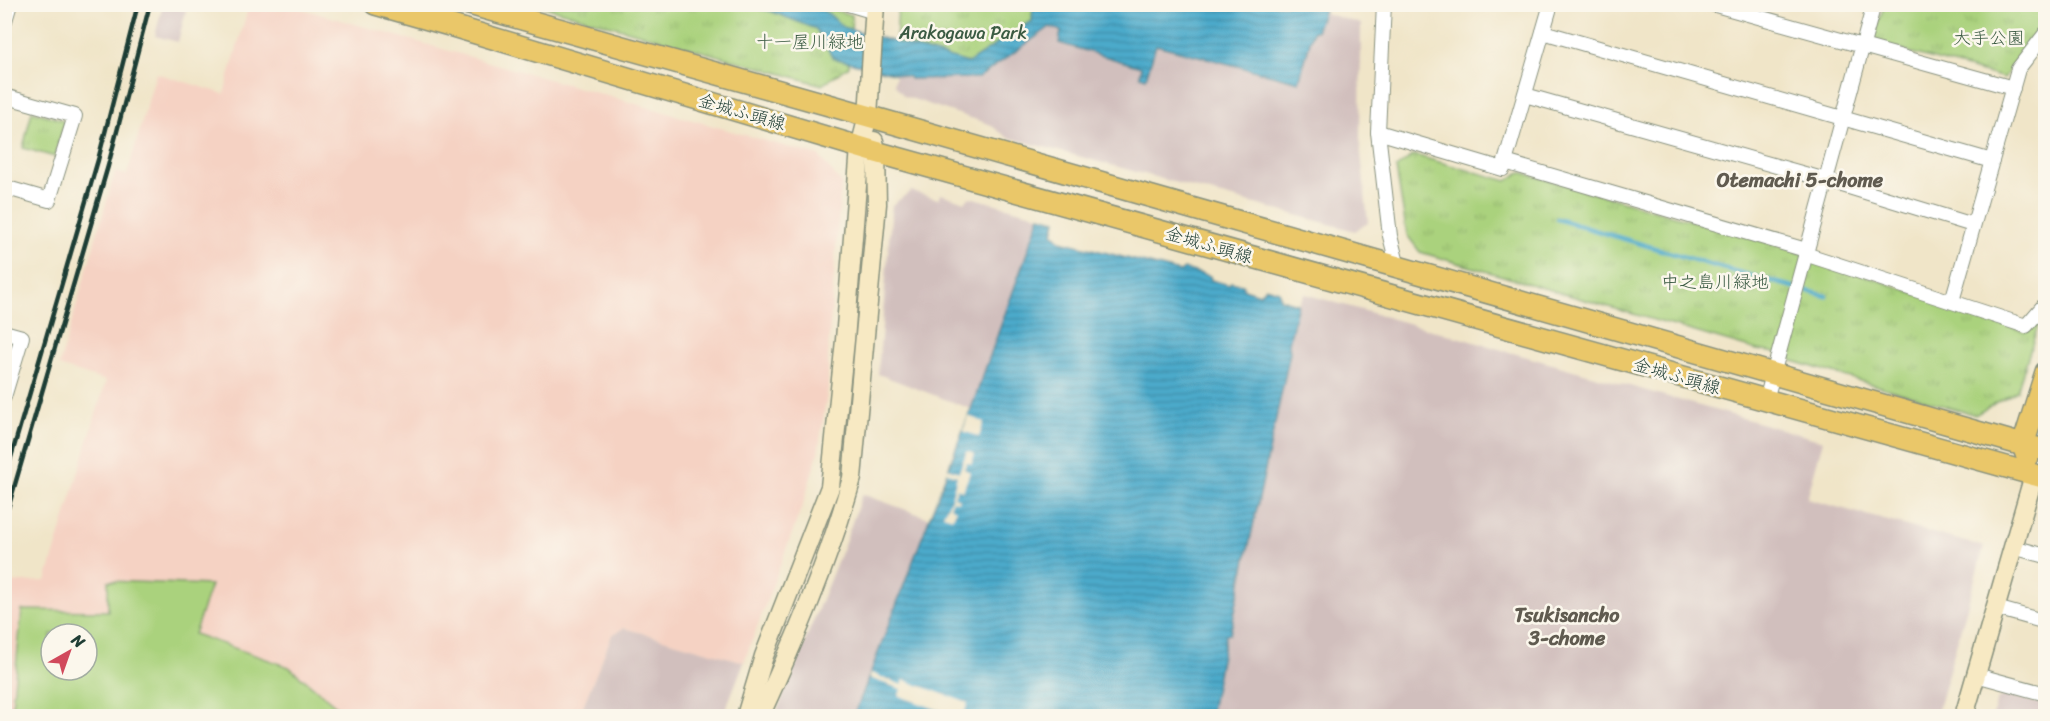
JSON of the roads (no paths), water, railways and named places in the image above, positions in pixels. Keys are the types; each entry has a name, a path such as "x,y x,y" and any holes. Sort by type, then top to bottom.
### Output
{"main road":[{"name":"金城ふ頭線","path":"375,4 868,149 1766,400 2042,471"},
{"name":"金城ふ頭線","path":"469,4 2023,446 2046,450"},
{"path":"2042,471 2023,446 2046,372"}],"street":[{"path":"4,24 10,4"},
{"path":"746,717 764,656 830,487 868,149 875,8 848,4"},
{"path":"1384,4 1378,132 1390,236 1398,267"},
{"path":"1378,132 1503,169 1551,4"},
{"path":"1712,4 2013,88"},
{"path":"1766,400 1874,4"},
{"path":"1543,32 1992,160"},
{"path":"1952,301 2018,69 2046,33"},
{"path":"1524,95 1826,180 1973,225"},
{"path":"4,96 75,117 49,200 4,187"},
{"path":"760,717 841,516 852,478 877,204 868,149"},
{"path":"1504,162 1806,252 2026,326 2046,303"},
{"path":"4,332 22,337 4,397"},
{"path":"1964,717 2013,547 2042,471"},
{"path":"2013,547 2046,556"},
{"path":"1996,608 2046,622"},
{"path":"1976,675 2046,694"}],"water":[{"path":"786,4 810,7 829,14 843,27 968,63 1032,22 1033,5 1326,5 1316,31 1313,31 1299,82 1156,45 1146,78 1140,76 1141,67 1059,43 1061,31 1050,27 978,78 910,79 833,58 816,29 770,11 741,5"},
{"path":"1040,216 1056,220 1053,233 1061,241 1180,272 1184,269 1210,276 1211,280 1229,285 1231,282 1243,285 1244,289 1260,294 1265,287 1279,291 1280,299 1298,304 1289,343 1290,353 1230,634 1226,634 1210,716 854,716 971,409"}],"waterway":[{"path":"1557,219 1826,296"}],"railway":[{"path":"4,481 98,160 138,4"},
{"path":"4,522 108,166 150,4"}],"district":[{"name":"Otemachi 5-chome","path":"1800,180"},
{"name":"Tsukisancho 3-chome","path":"1567,626"}],"park label":[{"name":"Arakogawa Park","path":"963,33"},
{"name":"大手公園","path":"1989,38"},
{"name":"十一屋川緑地","path":"810,42"},
{"name":"中之島川緑地","path":"1715,282"}]}
